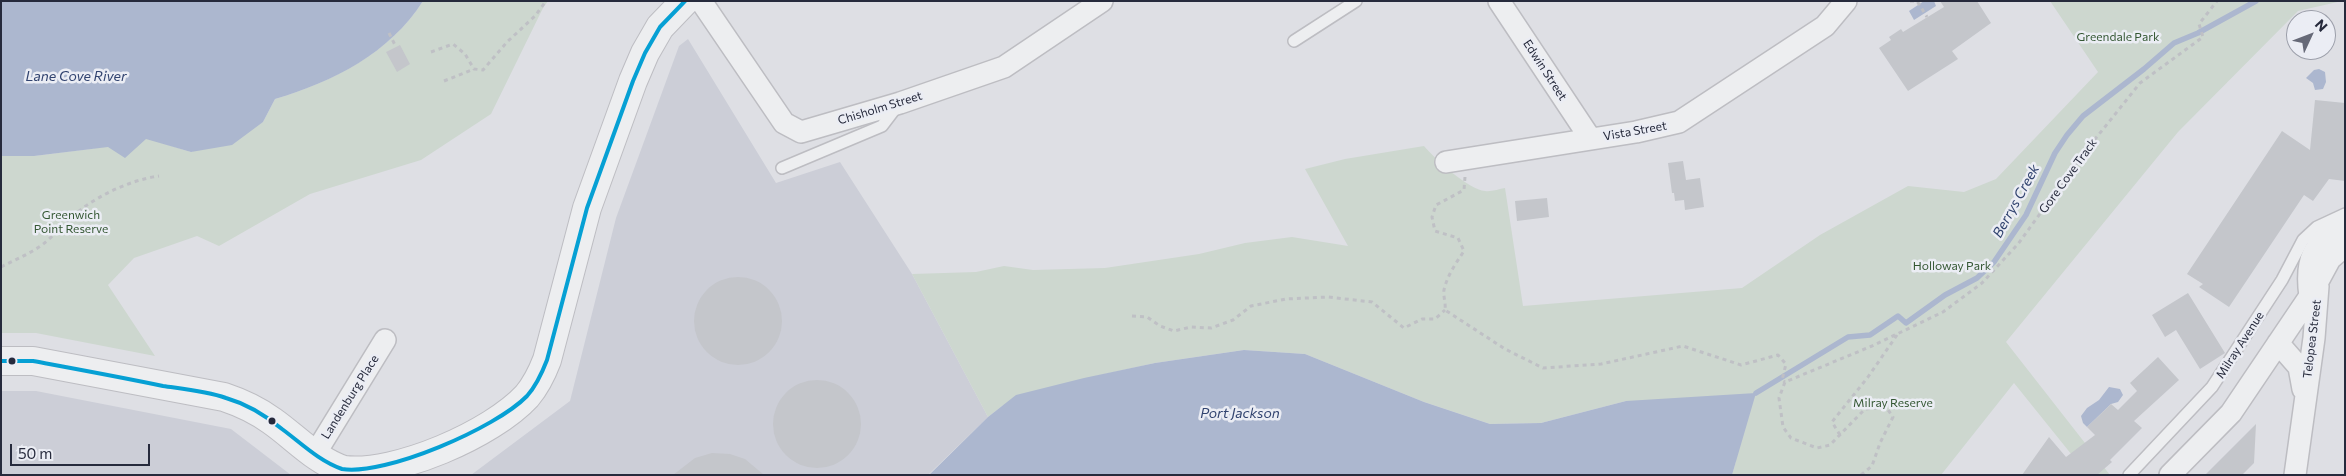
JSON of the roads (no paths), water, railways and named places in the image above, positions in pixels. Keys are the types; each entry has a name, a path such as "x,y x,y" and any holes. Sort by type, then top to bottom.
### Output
{"street":[{"name":"Chisholm Street","path":"686,2 784,123 801,132 900,103 1004,68 1102,1"},
{"name":"Edwin Street","path":"1499,1 1590,138"},
{"name":"Vista Street","path":"1446,162 1636,132 1679,122 1825,26 1846,1"},
{"path":"1,360 33,361 224,397 246,405 263,415 315,454 341,469 359,474 399,468 448,452 484,429 526,396 540,379 547,360 587,208 633,81 645,53 660,27 686,2"},
{"path":"2314,289 2308,276 2314,250 2325,237 2345,226"},
{"path":"2170,475 2231,413 2314,289 2330,259 2345,246"},
{"name":"Telopea Street","path":"2295,475 2313,343 2314,289"},
{"name":"Landenburg Place","path":"315,454 385,340"},
{"name":"Telopea Street","path":"2278,343 2299,368 2305,396"}],"lane":[{"path":"1294,41 1356,1"},
{"path":"782,168 882,126 900,103"},
{"name":"Milray Avenue","path":"2129,475 2212,387 2282,280 2303,240 2317,227 2345,214"}],"water":[{"name":"Lane Cove River","path":"1,1 423,1 410,19 377,50 339,74 318,84 275,99 263,122 232,145 191,152 146,139 125,158 108,147 34,156 1,156"},
{"path":"1924,1 1934,1 1936,6 1914,20 1909,11"},
{"path":"2319,69 2325,72 2326,82 2323,89 2315,90 2313,83 2306,78 2314,70"},
{"name":"Port Jackson","path":"1244,350 1305,354 1424,402 1490,424 1541,423 1626,401 1756,393 1732,475 929,475 988,417 1016,395 1155,363"},
{"path":"2109,387 2120,389 2123,395 2118,402 2111,404 2087,427 2083,423 2081,416 2087,408 2099,400"}],"waterway":[{"name":"Berrys Creek","path":"1756,393 1848,337 1870,335 1898,316 1906,323 1945,295 1977,278 1994,262 2026,215 2055,153 2083,116 2144,69 2174,43 2198,33 2256,1"}],"park label":[{"name":"Greendale Park","path":"2118,37"},
{"name":"Greenwich Point Reserve","path":"71,222"},
{"name":"Holloway Park","path":"1952,266"},
{"name":"Milray Reserve","path":"1893,403"}]}
